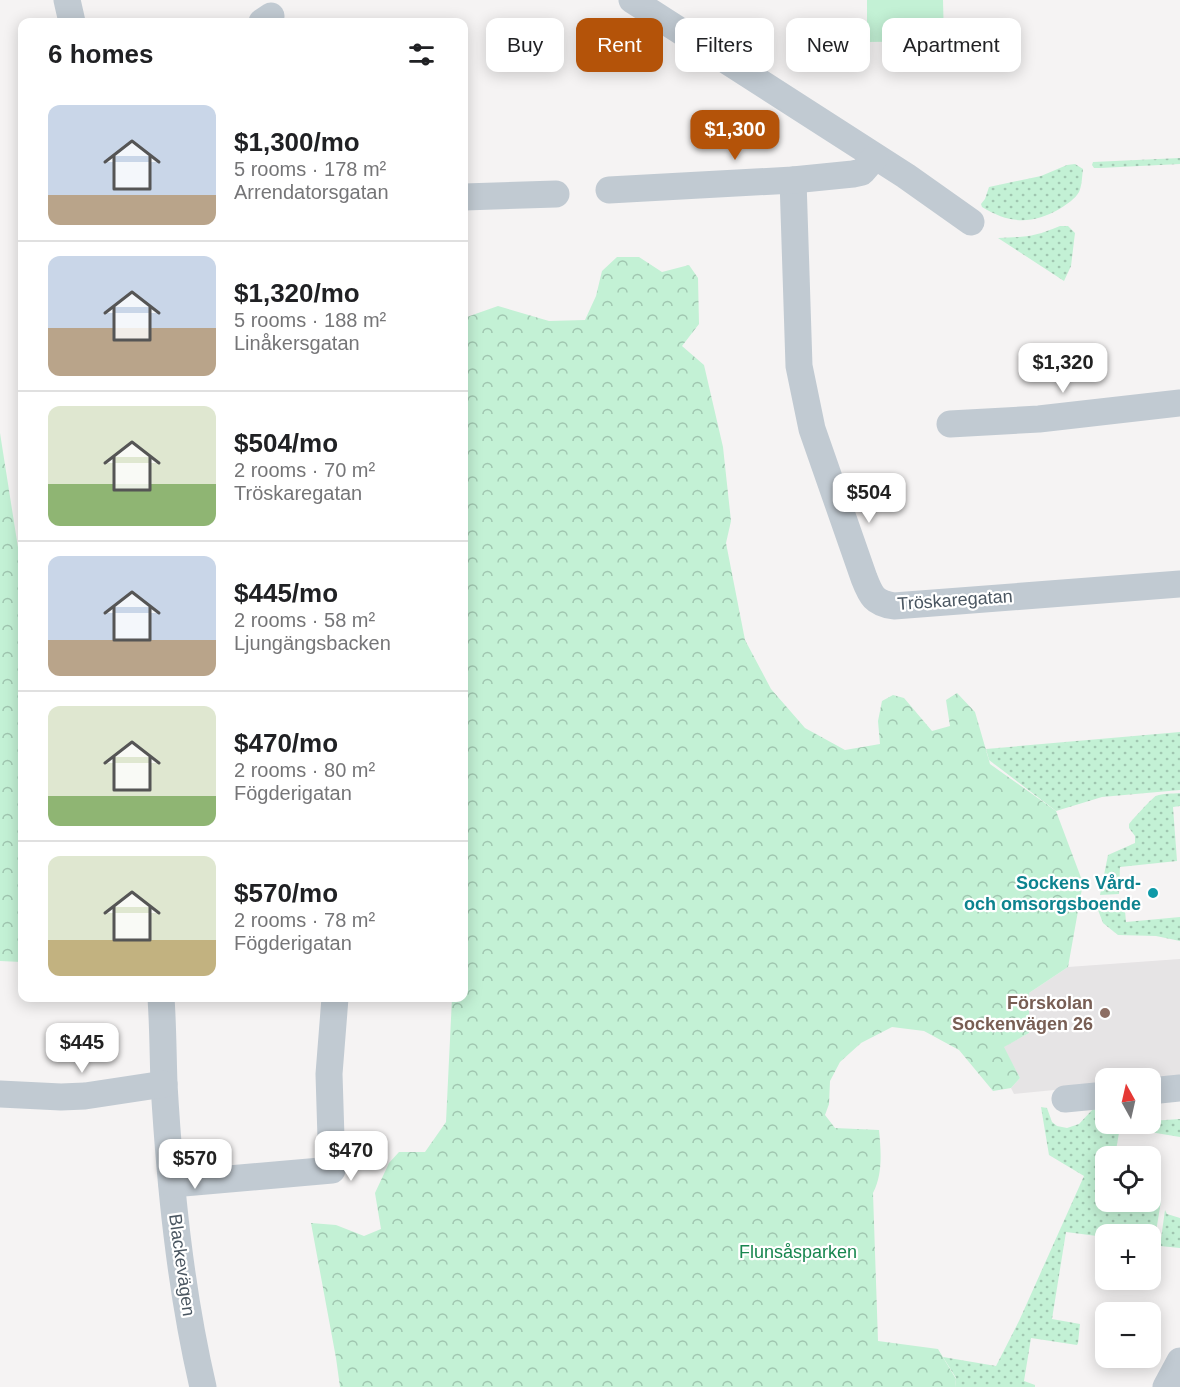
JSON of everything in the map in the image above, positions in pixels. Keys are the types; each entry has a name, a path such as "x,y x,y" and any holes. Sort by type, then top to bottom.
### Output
{"street":[{"path":"67,0 71,18"},
{"path":"632,0 972,222"},
{"path":"609,190 793,180 862,172 875,157"},
{"name":"Tröskaregatan","path":"793,180 799,366 812,429 864,578 876,601 894,606 1180,584"},
{"path":"468,197 556,194"},
{"path":"950,424 1039,419 1180,403"},
{"name":"Blackevägen","path":"161,1002 164,1084 172,1184 181,1264 203,1387"},
{"path":"172,1184 332,1170 329,1074 335,1002"},
{"path":"0,1094 85,1096 164,1084"},
{"path":"1161,1090 1180,1088"},
{"path":"1065,1099 1095,1096"},
{"path":"1166,1387 1180,1361"}],"shaded area":[{"name":"Förskolan Sockenvägen 26","path":"1180,959 1180,1078 1161,1078 1161,1068 1095,1068 1095,1086 1014,1094 1011,1088 1020,1078 1003,1047 1029,1033 1029,993 1068,967"}],"green space":[{"path":"867,0 943,0 943,18 882,18 882,42 870,42 870,18 867,18"},
{"path":"1180,158 1180,164 1100,168 1094,168 1092,165 1093,162"},
{"path":"1075,164 1083,169 1079,192 1068,203 1050,214 1031,220 1021,220 1002,217 982,207 981,204 989,187 1041,176"},
{"path":"1060,226 1068,226 1075,233 1071,266 1064,281 998,238 1030,236"},
{"name":"Flunsåsparken","path":"617,257 639,257 662,272 689,265 698,278 699,324 682,346 704,365 723,447 731,521 726,543 745,640 771,689 805,728 845,750 880,744 878,721 882,701 893,695 904,698 932,731 950,726 946,700 957,693 975,712 990,764 1056,811 1083,883 1068,967 1029,993 1029,1033 1004,1047 1020,1078 1011,1088 993,1091 959,1050 924,1031 892,1027 861,1043 840,1062 830,1081 829,1104 825,1115 835,1128 879,1130 880,1170 873,1193 878,1341 938,1349 956,1379 955,1387 340,1387 311,1223 336,1225 364,1236 381,1229 375,1193 389,1163 399,1152 425,1152 446,1122 452,1002 468,1002 468,317 498,306 549,321 585,320 596,296 602,271"},
{"path":"0,433 18,548 18,962 0,961"},
{"path":"1180,732 1180,790 1102,797 1056,811 989,760 986,749"},
{"path":"1180,793 1180,806 1173,807 1177,861 1120,867 1119,894 1100,895 1108,855 1135,843 1135,836 1129,824 1156,796"},
{"path":"1124,899 1126,922 1180,917 1180,941 1156,936 1118,935 1103,923 1098,910 1098,901"},
{"path":"1041,1107 1047,1108 1052,1122 1057,1126 1067,1128 1079,1124 1094,1108 1095,1134 1119,1134 1117,1146 1095,1146 1095,1212 1159,1212 1157,1224 1095,1224 1095,1236 1066,1232 1052,1319 1080,1324 1077,1345 1031,1338 1024,1381 1035,1387 955,1387 956,1378 943,1357 996,1366 1019,1321 1084,1176 1049,1155"},
{"path":"1180,1119 1180,1137 1161,1134 1161,1120"},
{"path":"1165,1210 1167,1214 1180,1218 1180,1248 1161,1246"}],"place":[{"name":"Sockens Vård- och omsorgsboende","path":"1153,893"},
{"name":"Förskolan Sockenvägen 26","path":"1105,1013"}]}
